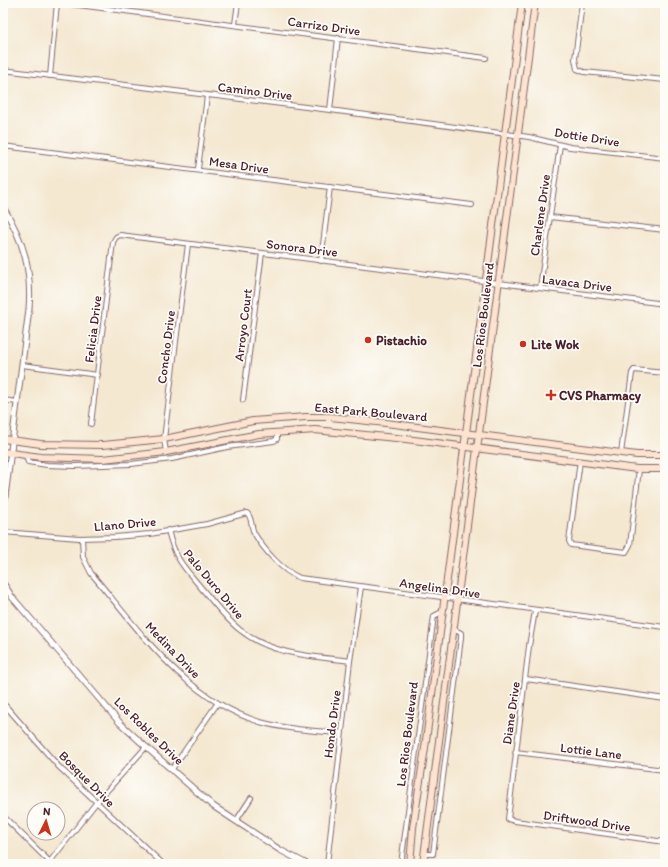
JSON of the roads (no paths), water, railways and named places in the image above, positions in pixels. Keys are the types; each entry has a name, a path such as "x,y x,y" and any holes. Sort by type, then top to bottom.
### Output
{"main road":[{"name":"Los Rios Boulevard","path":"410,864 413,828 522,3"},
{"name":"Los Rios Boulevard","path":"423,864 535,3"},
{"path":"477,345 490,346"},
{"name":"East Park Boulevard","path":"3,439 41,444 83,446 134,443 164,439 253,421 294,418 331,418 465,433 582,449 665,455"},
{"path":"331,418 331,431"},
{"name":"East Park Boulevard","path":"3,452 26,456 103,459 166,452 220,440 277,432 331,431 464,446 639,469 665,470"},
{"path":"580,461 582,449"},
{"path":"453,530 466,534"}],"street":[{"path":"50,76 57,3"},
{"name":"Carrizo Drive","path":"64,3 235,24 486,58"},
{"path":"235,24 238,3"},
{"path":"582,3 575,59 577,69 584,72 665,80"},
{"path":"658,3 665,5"},
{"path":"330,110 338,38"},
{"name":"Camino Drive","path":"3,70 330,110 505,134"},
{"path":"198,169 207,96"},
{"name":"Dottie Drive","path":"505,134 545,140 560,145 665,158"},
{"name":"Charlene Drive","path":"540,288 560,145"},
{"name":"Mesa Drive","path":"3,146 198,169 472,205"},
{"path":"321,261 330,187"},
{"path":"3,207 23,247 31,286 3,513"},
{"path":"550,217 665,230"},
{"name":"Sonora Drive","path":"116,237 120,235 486,282"},
{"name":"Felicia Drive","path":"91,424 113,242 116,237"},
{"name":"Concho Drive","path":"166,452 164,439 188,244"},
{"name":"Arroyo Court","path":"244,400 262,254"},
{"name":"Lavaca Drive","path":"486,282 665,304"},
{"path":"22,365 98,375"},
{"path":"621,453 632,373 634,370 665,373"},
{"path":"3,400 17,402"},
{"name":"East Park Boulevard","path":"26,456 28,462 47,465 131,464 172,459 227,447 274,440 277,439 277,432"},
{"path":"580,461 569,541 571,545 626,552 630,545 639,469"},
{"name":"Llano Drive","path":"3,532 82,538 115,537 207,524 247,513"},
{"name":"Angelina Drive","path":"247,513 249,515 254,533 284,570 300,578 536,611 665,627"},
{"name":"Palo Duro Drive","path":"168,530 176,556 183,566 228,619 253,640 282,652 350,661"},
{"name":"Medina Drive","path":"82,538 83,557 91,573 166,661 184,679 217,704 261,722 316,731 341,733"},
{"name":"Los Robles Drive","path":"3,583 12,597 103,703 146,747 213,806 280,850 307,864"},
{"name":"Hondo Drive","path":"327,864 341,733 361,587"},
{"name":"Diane Drive","path":"508,819 529,646 536,611"},
{"name":"Los Rios Boulevard","path":"401,864 434,616 442,612"},
{"path":"526,679 665,699"},
{"name":"Bosque Drive","path":"3,703 59,768 162,864"},
{"path":"172,769 217,704"},
{"path":"3,816 50,863 96,803 146,747"},
{"name":"Lottie Lane","path":"515,752 665,770"},
{"path":"236,821 251,798"},
{"name":"Driftwood Drive","path":"508,819 665,842"}],"place":[{"name":"Pistachio","path":"368,340"},
{"name":"Lite Wok","path":"523,344"},
{"name":"CVS Pharmacy","path":"551,395"}]}
